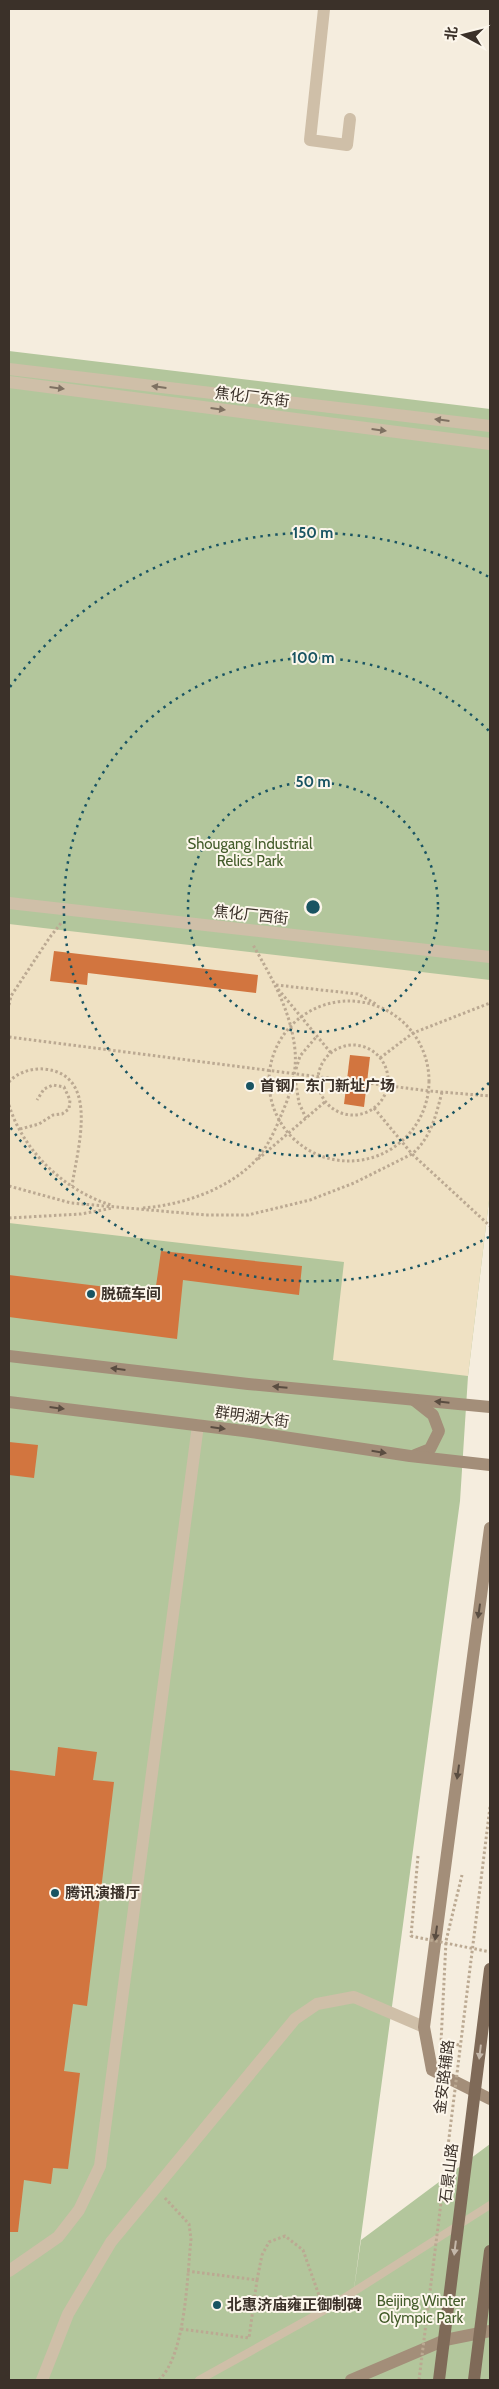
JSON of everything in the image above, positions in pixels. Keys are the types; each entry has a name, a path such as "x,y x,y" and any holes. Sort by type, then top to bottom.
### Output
{"main road":[{"name":"群明湖大街","path":"9,1356 248,1384 490,1407"},
{"path":"410,1456 430,1449 439,1431 433,1415 414,1400"},
{"name":"群明湖大街","path":"9,1402 490,1465"},
{"path":"490,1528 424,2027 432,2070 490,2100"},
{"name":"石景山路","path":"439,2380 490,1969"},
{"path":"474,2380 490,2251"},
{"path":"351,2380 445,2340 490,2331"}],"street":[{"path":"324,9 310,140 347,145 350,119"},
{"name":"焦化厂东街","path":"9,369 490,426"},
{"name":"焦化厂东街","path":"9,382 490,444"},
{"name":"焦化厂西街","path":"9,903 490,957"},
{"path":"9,2271 58,2237 79,2210 100,2166 198,1426"},
{"path":"42,2380 68,2314 111,2242 295,2020 317,2004 354,1997 424,2027"}],"lane":[{"path":"199,2380 324,2310 490,2205"}],"path":[{"path":"9,1005 12,996 50,937 72,910"},
{"path":"245,931 275,985 291,1026 295,1051 294,1074 297,1096 306,1118"},
{"path":"275,985 358,994 381,1007 403,1021 418,1040 428,1064 429,1091 420,1118 402,1142 380,1156 353,1162 326,1158 301,1146 280,1120 271,1100 270,1070 275,1050 291,1026 308,1012 332,1002 357,1001 381,1007"},
{"path":"275,985 331,1053"},
{"path":"380,1058 412,1033 490,1003"},
{"path":"9,1036 429,1091 490,1096"},
{"path":"252,1165 267,1145 280,1120 300,1056 317,1036"},
{"path":"353,1045 365,1047 380,1058 388,1074 388,1085 384,1095 374,1108 359,1114 348,1115 337,1111 326,1101 319,1086 318,1076 323,1062 331,1053 342,1047 353,1045"},
{"path":"9,1082 23,1072 38,1068 51,1069 73,1084 80,1096 82,1110 72,1186"},
{"path":"19,1129 38,1124 53,1115 62,1114 69,1110 70,1100 64,1088 53,1085 44,1090 37,1100"},
{"path":"9,1186 71,1203 206,1215 248,1214 310,1200 354,1183 412,1154 420,1147 435,1123 442,1092"},
{"path":"137,1209 160,1207 227,1184 252,1165 326,1101"},
{"path":"9,1105 19,1129 47,1167 72,1186 98,1201 119,1207"},
{"path":"374,1108 412,1154 490,1226"},
{"path":"9,1218 81,1214 119,1207"},
{"name":"金安路辅路","path":"419,2380 490,1807"},
{"path":"418,1856 411,1936 446,1941 490,1952"},
{"path":"459,2045 441,2042 446,1941 462,1874"},
{"path":"156,2188 189,2224 191,2239 181,2330 167,2372 159,2380"},
{"path":"181,2330 249,2338 262,2255 269,2242 284,2236 303,2250 324,2310"},
{"path":"188,2271 257,2280"}],"green space":[{"name":"Shougang Industrial Relics Park","path":"9,351 490,409 490,1192 468,1376 460,1501 353,2296 361,2240 490,2144 490,2380 9,2380"}],"shaded area":[{"name":"首钢厂东门新址广场","path":"9,924 490,980 490,1192 468,1376 333,1360 344,1262 9,1223"}],"building":[{"path":"54,951 258,975 256,993 88,973 87,985 50,981"},
{"path":"350,1055 370,1057 364,1107 344,1104"},
{"name":"脱硫车间","path":"161,1251 302,1266 299,1295 183,1280 177,1339 9,1317 9,1275 155,1293"},
{"path":"9,1442 38,1445 34,1478 9,1475"},
{"name":"腾讯演播厅","path":"58,1747 97,1752 93,1780 114,1782 87,2006 73,2004 64,2071 80,2073 68,2169 53,2168 51,2184 24,2180 18,2232 9,2232 9,1770 55,1776"}],"place":[{"name":"首钢厂东门新址广场","path":"250,1086"},
{"name":"脱硫车间","path":"91,1294"},
{"name":"腾讯演播厅","path":"55,1893"},
{"name":"北惠济庙雍正御制碑","path":"217,2305"}],"park label":[{"name":"Beijing Winter Olympic Park","path":"421,2310"}]}
